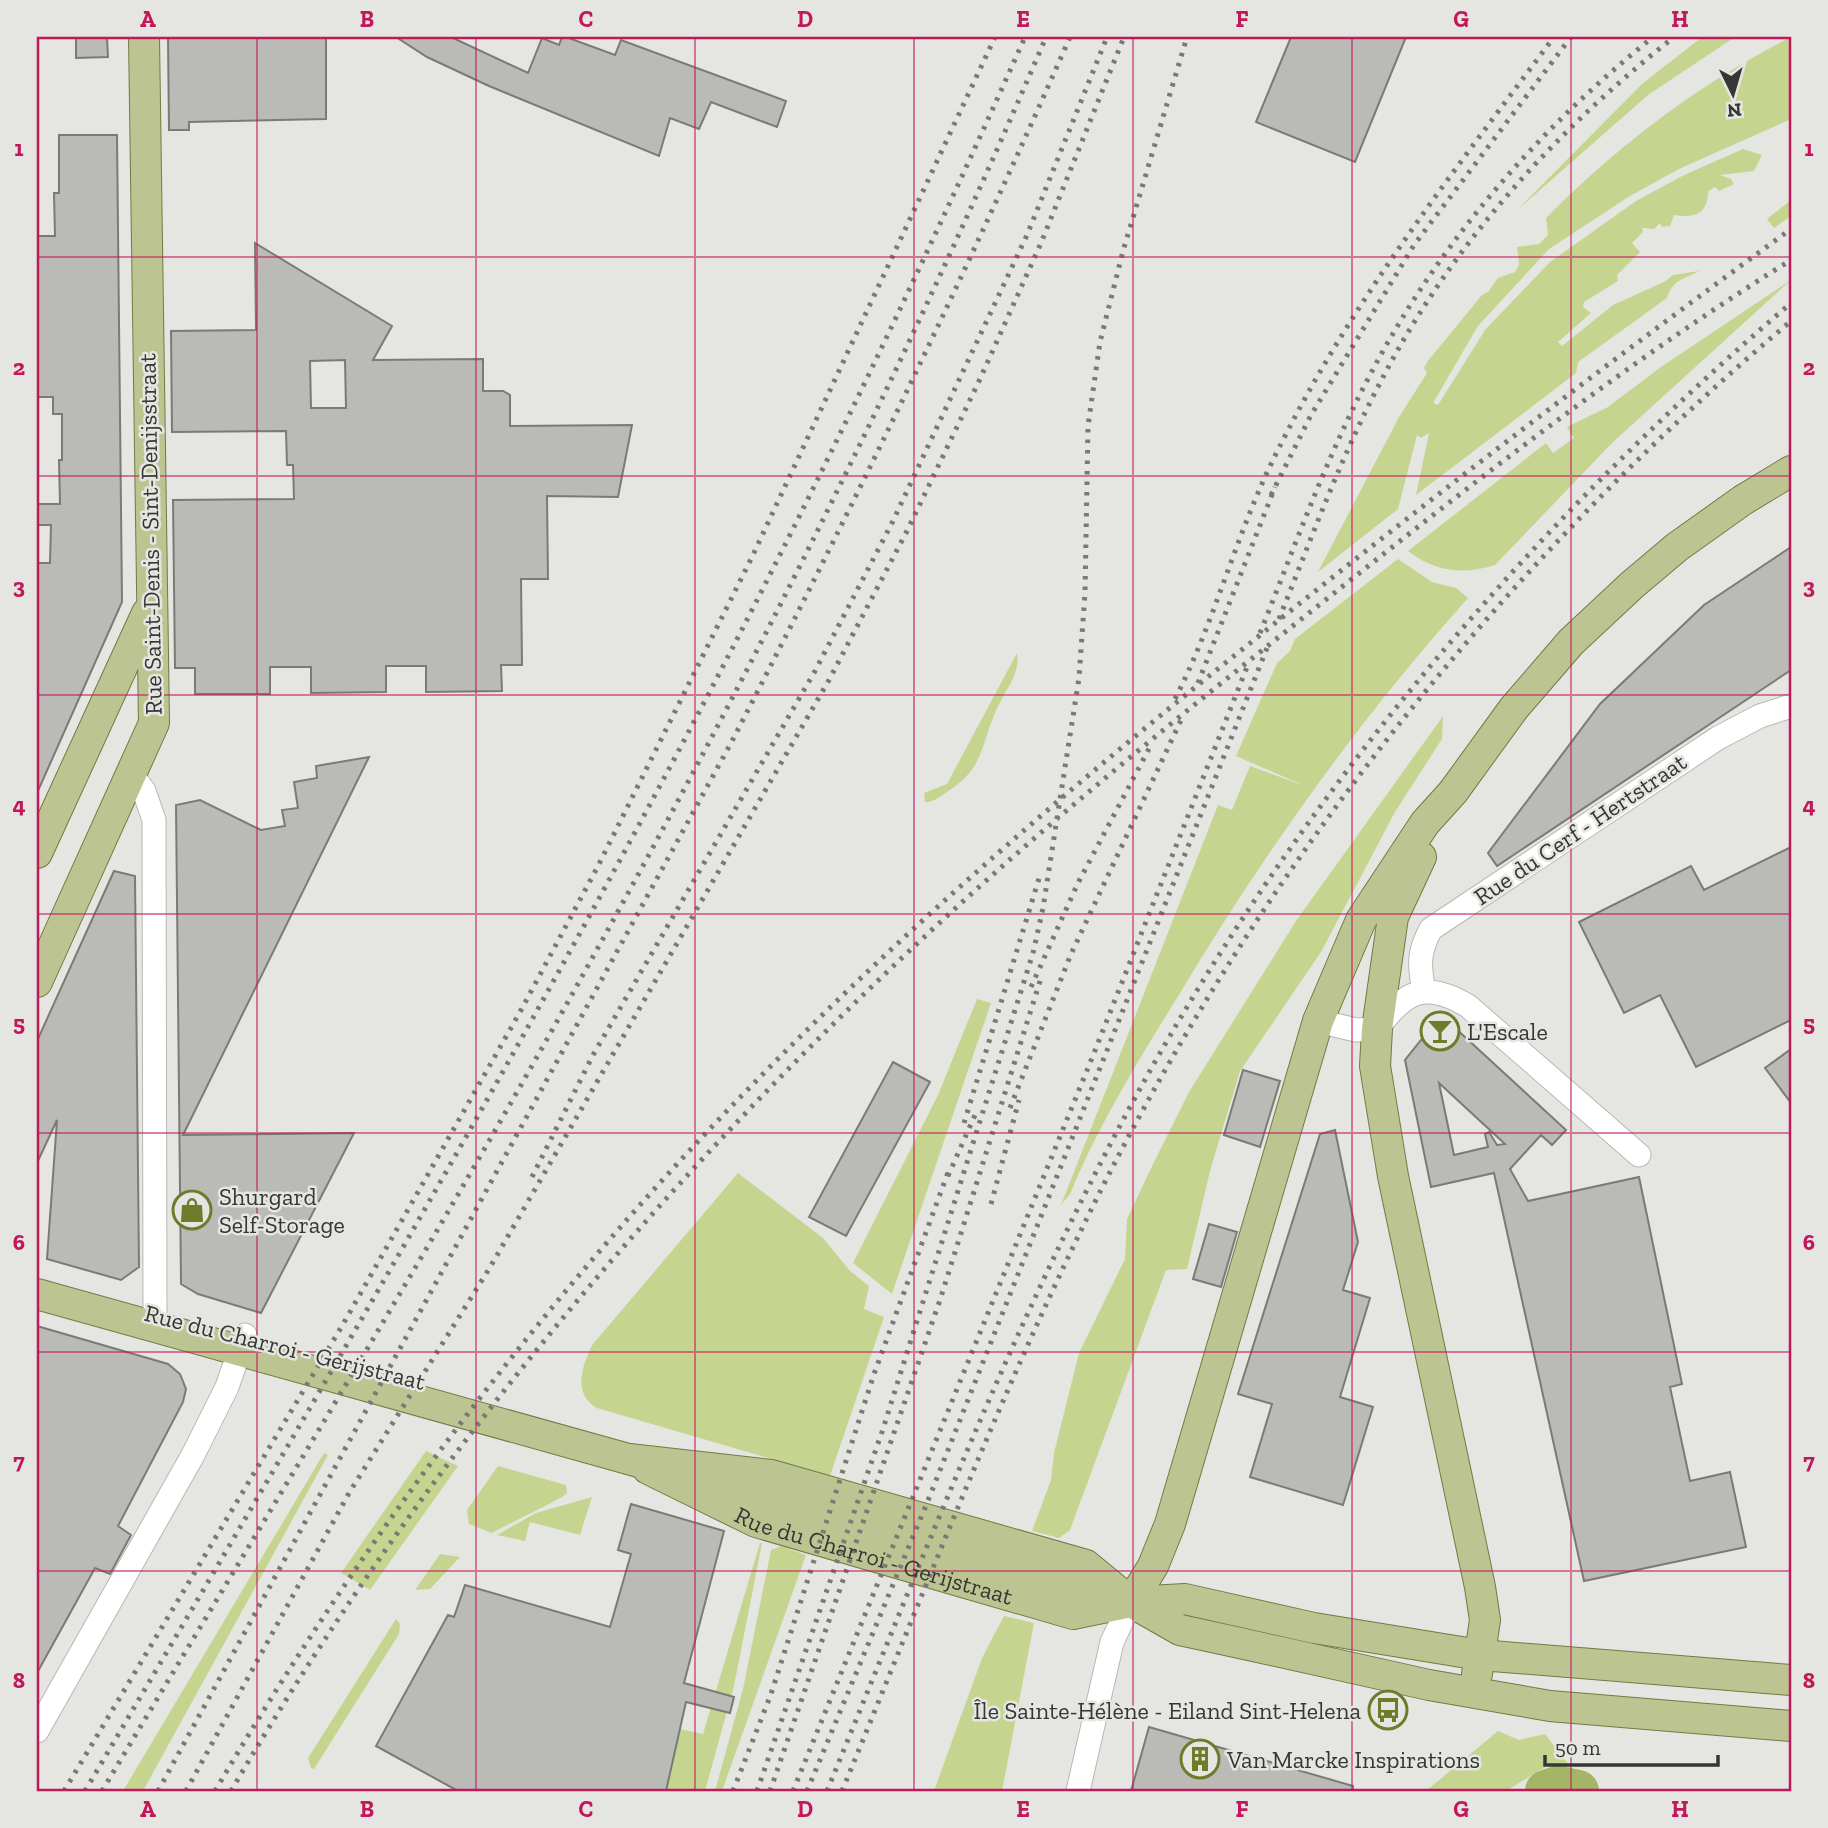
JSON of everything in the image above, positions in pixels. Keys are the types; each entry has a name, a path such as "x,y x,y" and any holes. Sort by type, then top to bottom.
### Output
{"main road":[{"name":"Rue Saint-Denis - Sint-Denijsstraat","path":"37,982 153,723 155,636 151,600 144,37"},
{"path":"1130,1602 1153,1566 1170,1524 1318,1021 1361,920 1425,823 1453,792 1514,708 1600,614 1677,547 1743,500 1791,471"},
{"path":"37,853 140,635 151,600"},
{"path":"1453,792 1439,828 1414,870 1393,917 1377,1029 1375,1066 1381,1118 1480,1587 1485,1620 1473,1691"},
{"name":"Rue du Charroi - Gerijstraat","path":"37,1279 155,1314 240,1350"},
{"name":"Rue du Charroi - Gerijstraat","path":"37,1294 240,1350 458,1423 527,1430 1130,1602 1181,1630 1402,1679 1550,1706 1791,1726"},
{"name":"Rue du Charroi - Gerijstraat","path":"37,1306 240,1350"},
{"name":"Rue du Charroi - Gerijstraat","path":"1130,1602 1185,1599 1314,1628 1480,1656 1791,1681"}],"street":[{"name":"Rue du Cerf - Hertstraat","path":"1424,991 1418,962 1420,947 1431,929 1718,738 1760,716 1791,706"},
{"path":"131,773 144,791 155,820 155,1314"},
{"path":"1318,1021 1356,1030 1377,1029 1402,1000 1424,991 1447,993 1468,1006 1639,1155"},
{"path":"37,1731 193,1455 228,1387 240,1350"},
{"path":"1078,1791 1112,1642 1130,1602"}],"green space":[{"path":"1702,37 1735,37 1648,95 1515,212 1642,84"},
{"path":"1791,37 1791,119 1679,169 1630,196 1549,249 1478,326 1433,403 1438,405 1485,330 1550,262 1636,201 1684,175 1743,149 1762,155 1754,171 1720,175 1731,179 1734,184 1719,191 1715,187 1708,191 1703,210 1694,215 1674,215 1670,226 1662,227 1660,223 1654,229 1642,228 1643,232 1632,243 1640,252 1617,275 1618,281 1584,302 1583,307 1591,313 1558,342 1562,346 1613,305 1666,281 1673,275 1699,271 1676,283 1667,298 1578,362 1576,373 1416,495 1429,433 1421,438 1417,435 1398,509 1318,572 1399,417 1427,373 1424,368 1427,362 1498,278 1515,272 1519,265 1517,247 1539,244 1548,235 1546,218 1585,180 1640,134 1728,72"},
{"path":"1791,200 1791,216 1774,228 1767,219"},
{"path":"1791,280 1612,443 1495,565 1472,570 1450,570 1428,563 1408,551 1546,443 1553,453 1574,438 1567,427 1608,407 1661,367"},
{"path":"1398,559 1432,582 1456,588 1468,598 1388,693 1277,842 1209,945 1133,1070 1093,1144 1070,1194 1061,1205 1218,805 1232,810 1250,766 1305,786 1236,756 1277,663 1290,651 1295,639"},
{"path":"1017,653 1014,676 995,713 973,767 957,785 934,800 925,802 924,793 947,784"},
{"path":"1443,716 1442,739 1395,812 1321,952 1240,1071 1210,1171 1187,1269 1166,1270 1070,1530 1059,1538 1032,1531 1051,1480 1054,1453 1079,1353 1125,1259 1127,1219 1189,1092 1296,921"},
{"path":"977,999 991,1003 892,1294 853,1263 938,1095"},
{"path":"738,1173 823,1238 850,1271 869,1286 864,1309 884,1317 830,1476 597,1408 584,1395 581,1379 593,1344"},
{"path":"426,1451 458,1466 370,1590 341,1573"},
{"path":"324,1453 328,1455 143,1791 123,1791"},
{"path":"498,1466 566,1485 567,1493 492,1533 469,1524 467,1510"},
{"path":"592,1497 580,1535 530,1522 525,1541 497,1535 536,1513"},
{"path":"760,1543 734,1686 705,1791 666,1791 680,1729 703,1734"},
{"path":"781,1546 806,1555 722,1791 715,1791 743,1689 771,1550"},
{"path":"440,1554 460,1557 430,1589 415,1590"},
{"path":"1004,1616 1034,1623 1002,1791 934,1791 982,1658"},
{"path":"396,1619 400,1624 399,1634 314,1769 311,1768 308,1758"},
{"path":"1498,1731 1519,1740 1545,1734 1572,1769 1547,1766 1506,1791 1426,1791"}],"building":[{"path":"76,37 107,37 108,57 76,58"},
{"path":"168,37 326,37 326,119 189,122 189,130 169,130"},
{"path":"396,37 451,37 528,73 542,38 559,45 562,37 566,37 615,55 621,40 786,101 777,127 711,102 699,129 670,118 659,156 489,86 427,57"},
{"path":"1291,37 1406,37 1355,162 1256,122"},
{"path":"59,135 117,135 122,602 37,793 37,563 50,563 51,525 37,525 37,504 60,504 62,414 53,414 53,397 37,397 37,236 55,236 54,193 59,193"},
{"path":"255,243 392,326 373,360 483,359 483,391 503,391 510,395 510,426 632,425 618,497 547,496 548,579 521,579 522,665 501,665 502,691 426,692 426,666 386,666 386,692 311,693 311,667 270,667 270,694 195,694 195,668 175,668 173,500 294,499 293,465 287,465 286,431 172,432 171,331 256,330","holes":["345,360 346,408 311,408 310,361"]},
{"path":"1791,547 1791,670 1497,866 1488,853 1600,704 1704,605"},
{"path":"369,757 183,1135 354,1133 261,1313 198,1294 181,1284 176,805 200,800 261,830 285,826 282,810 298,808 294,782 317,778 316,766"},
{"path":"1791,847 1791,1020 1696,1067 1660,995 1624,1013 1579,922 1691,866 1704,890"},
{"path":"114,871 135,876 139,1267 121,1280 47,1259 57,1120 37,1163 37,1041"},
{"path":"1441,1015 1566,1130 1552,1145 1541,1135 1510,1169 1528,1201 1639,1177 1682,1384 1670,1387 1690,1481 1730,1472 1746,1547 1584,1581 1494,1173 1431,1187 1405,1060","holes":["1439,1083 1505,1144 1497,1145 1489,1132 1485,1134 1488,1147 1454,1155"]},
{"path":"1791,1049 1791,1103 1765,1068"},
{"path":"893,1062 930,1082 846,1236 809,1217"},
{"path":"1243,1070 1280,1081 1260,1147 1224,1135"},
{"path":"1335,1130 1358,1242 1343,1290 1370,1298 1340,1397 1373,1407 1343,1505 1250,1477 1272,1404 1238,1394 1320,1134"},
{"path":"1209,1224 1237,1232 1221,1287 1193,1279"},
{"path":"37,1326 168,1364 180,1374 186,1389 183,1402 118,1526 131,1535 110,1574 95,1568 37,1673"},
{"path":"631,1504 724,1531 684,1683 734,1697 730,1713 686,1702 666,1791 458,1791 376,1746 448,1615 454,1617 465,1585 610,1627 631,1554 618,1550"},
{"name":"Van Marcke Inspirations","path":"1149,1727 1353,1786 1353,1791 1131,1791"}],"waterway":[{"path":"1546,1791 1557,1787 1578,1791"}],"railway":[{"path":"64,1791 342,1326 520,1012 598,866 752,557 995,37"},
{"path":"85,1791 403,1247 634,834 750,614 832,450 950,203 1025,37"},
{"path":"102,1791 471,1171 652,849 830,505 941,273 1046,37"},
{"path":"158,1791 731,743 906,393 990,216 1070,37"},
{"path":"532,1177 593,1055 815,671 892,523 1027,235 1107,37"},
{"path":"186,1791 349,1493 489,1269 829,680 907,531 980,379 1041,243 1124,37"},
{"path":"757,1791 882,1432 1033,953 1043,908 1079,678 1085,593 1088,426 1100,342 1123,251 1187,37"},
{"path":"1175,699 1203,638 1263,480 1307,395 1338,341 1407,237 1554,37"},
{"path":"1271,495 1311,415 1414,245 1571,37"},
{"path":"1260,633 1354,406 1397,326 1427,280 1494,191 1531,150 1570,110 1653,37"},
{"path":"1279,619 1366,410 1409,331 1440,283 1473,237 1547,151 1630,73 1674,37"},
{"path":"215,1791 334,1600 398,1508 534,1329 681,1159 819,1018 1005,847 1198,685 1460,478 1791,229"},
{"path":"231,1791 304,1672 382,1555 464,1442 641,1226 736,1123 834,1024 1026,845 1261,651 1545,429 1666,342 1791,260"},
{"path":"827,1791 962,1462 1073,1218 1179,1020 1251,906 1329,795 1412,688 1500,586 1593,487 1690,393 1791,303"},
{"path":"842,1791 962,1499 1057,1281 1157,1084 1230,962 1309,844 1395,730 1486,620 1583,515 1685,415 1791,321"},
{"path":"1198,683 1275,487"},
{"path":"807,1791 927,1503 1267,648"},
{"path":"793,1791 1090,1063 1249,662"},
{"path":"1010,1108 1071,954 1182,718"},
{"path":"1031,987 1078,883 1152,743"},
{"path":"964,1123 1041,872"},
{"path":"770,1791 940,1300 1041,978"},
{"path":"991,1204 1019,1100"},
{"path":"948,1176 975,1115"},
{"path":"733,1791 771,1694 874,1374 950,1167"}],"place":[{"name":"L'Escale","path":"1440,1031"},
{"name":"Shurgard Self-Storage","path":"192,1210"},
{"name":"Île Sainte-Hélène - Eiland Sint-Helena","path":"1388,1710"},
{"name":"Van Marcke Inspirations","path":"1200,1759"}]}
